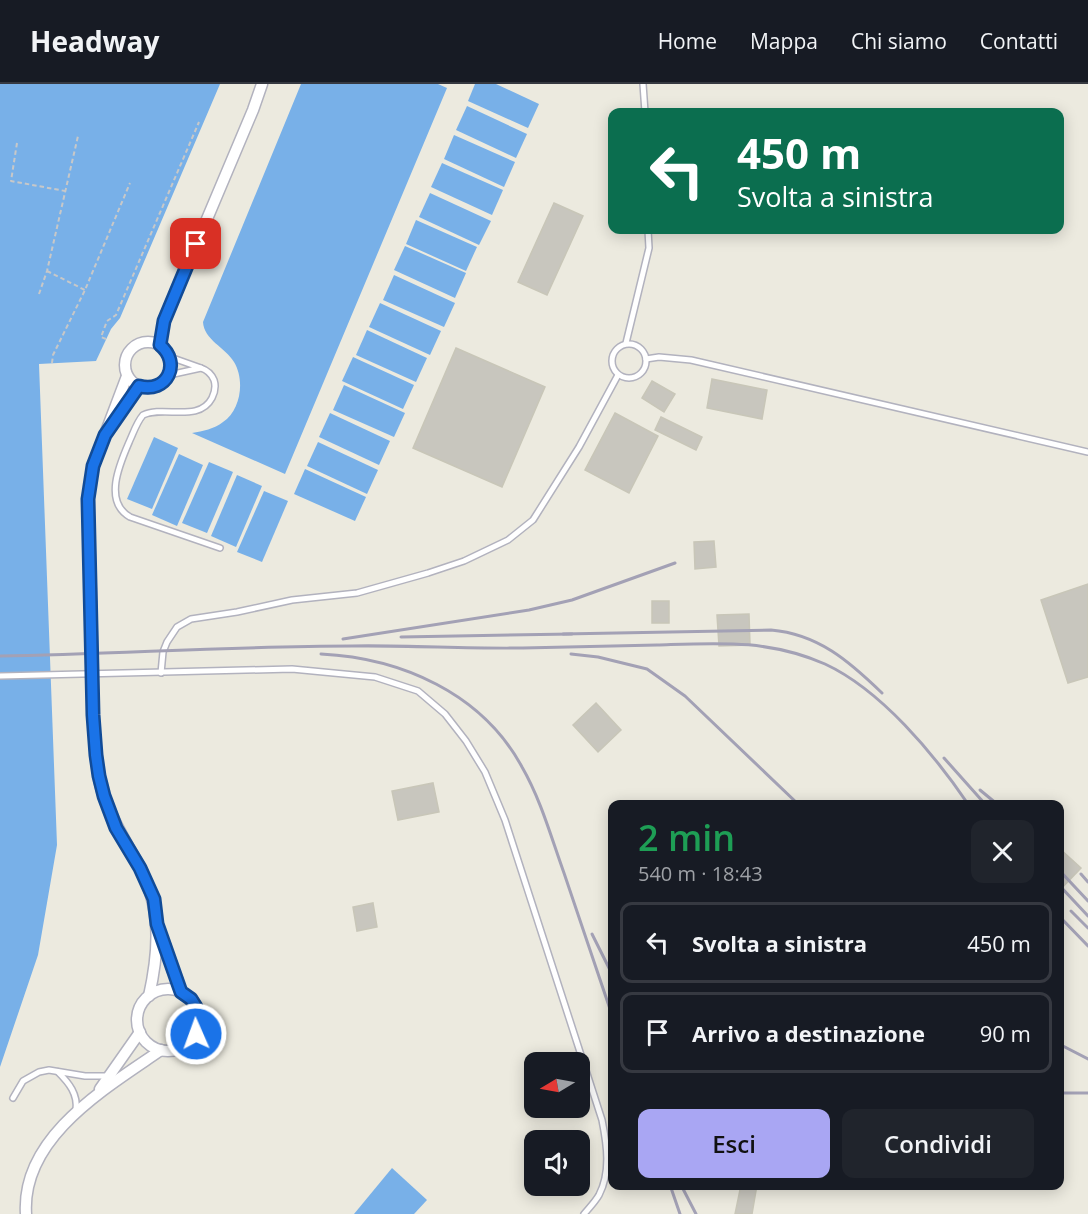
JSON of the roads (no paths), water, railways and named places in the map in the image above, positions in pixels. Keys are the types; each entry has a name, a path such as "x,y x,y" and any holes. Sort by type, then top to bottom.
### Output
{"street":[{"path":"160,345 164,321 254,110 262,84"},
{"path":"149,996 166,989 181,992 191,999 196,1007 199,1025 196,1034 183,1048 175,1051 161,1050 149,1044 140,1032 137,1020 139,1011 149,996 155,969 157,924 154,899 140,868 116,828 104,796 96,755 88,499 93,466 127,376 124,363 126,356 134,345 147,341 164,321"},
{"path":"127,376 145,388 159,385 168,375 171,369 170,357 160,345 147,341"},
{"path":"105,435 139,386"},
{"path":"157,924 181,992"},
{"path":"26,1214 28,1181 37,1160 49,1142 110,1076 140,1032"},
{"path":"92,1098 161,1050"}],"lane":[{"path":"643,84 645,108"},
{"path":"626,344 649,248 648,234"},
{"path":"626,344 637,345 645,354 646,359 644,370 635,377 623,378 614,371 611,360 616,349 626,344"},
{"path":"170,357 207,370 215,383 215,390 208,403 201,409 191,412 156,411 143,415 118,467 116,491 120,509 130,517 220,548"},
{"path":"646,359 659,357 691,360 1088,452"},
{"path":"168,375 201,368"},
{"path":"162,673 166,642 177,627 191,619 292,600 357,593 464,561 508,540 533,520 579,447 618,375"},
{"path":"0,676 292,669 375,677 418,691 445,714 466,741 485,772 505,820 602,1120 608,1152 605,1175 599,1195 584,1214"},
{"path":"13,1098 23,1081 39,1072 49,1070 85,1076 110,1076"},
{"path":"57,1071 73,1090 77,1102 75,1114"}],"water":[{"path":"0,84 220,84 120,318 111,329 96,361 39,364 57,845 38,955 0,1067"},
{"path":"301,84 438,84 447,88 285,474 192,433 220,424 229,417 237,402 240,386 237,369 230,357 207,334 203,322"},
{"path":"475,84 496,84 539,104 528,128 468,101"},
{"path":"467,106 527,134 516,158 456,130"},
{"path":"454,135 515,162 504,187 444,159"},
{"path":"442,163 503,190 492,215 431,187"},
{"path":"430,193 491,221 479,245 419,217"},
{"path":"416,220 477,247 466,271 406,244"},
{"path":"405,246 466,273 455,298 394,270"},
{"path":"394,275 455,303 444,327 383,300"},
{"path":"380,303 441,331 430,355 369,327"},
{"path":"367,330 427,358 416,382 356,355"},
{"path":"353,357 414,385 403,409 342,381"},
{"path":"344,385 405,413 394,437 333,410"},
{"path":"330,413 390,441 379,465 319,437"},
{"path":"154,437 178,448 152,509 127,499"},
{"path":"318,442 378,470 367,494 307,466"},
{"path":"179,454 203,465 177,526 152,515"},
{"path":"209,462 233,472 207,533 182,523"},
{"path":"305,469 366,497 355,521 294,494"},
{"path":"237,475 262,486 236,547 211,536"},
{"path":"264,491 288,501 262,562 237,552"},
{"path":"392,1168 427,1200 414,1214 354,1214"}],"railway":[{"path":"343,639 529,610 572,600 675,563"},
{"path":"563,634 771,630 788,633 804,637 832,651 882,693"},
{"path":"401,637 572,634"},
{"path":"0,656 308,646 502,648 722,644 763,646 804,656 825,664 846,675 866,690 905,725 965,800"},
{"path":"321,654 381,663 436,684 462,700 485,719 505,741 522,767 540,806 608,1003"},
{"path":"571,654 598,657 647,669 685,696 794,800"},
{"path":"944,758 981,800"},
{"path":"980,790 992,800"},
{"path":"1081,874 1088,882"},
{"path":"1064,875 1088,901"},
{"path":"1064,890 1088,916"},
{"path":"1071,911 1088,928"},
{"path":"1064,921 1088,946"},
{"path":"592,934 608,966"},
{"path":"1064,1047 1088,1059"},
{"path":"1064,1093 1088,1093"},
{"path":"672,1190 680,1214"},
{"path":"684,1190 696,1214"}]}
